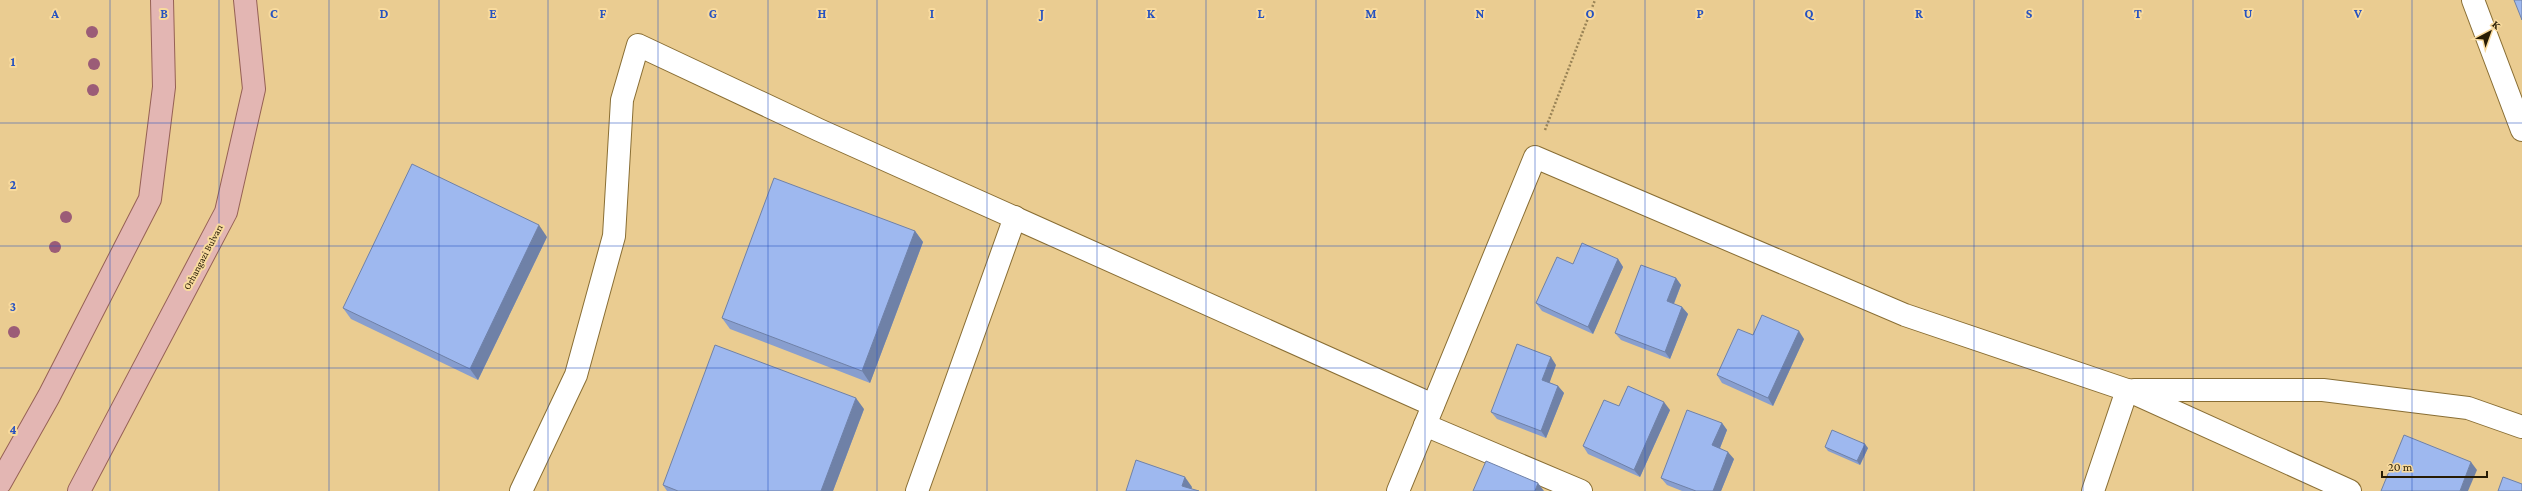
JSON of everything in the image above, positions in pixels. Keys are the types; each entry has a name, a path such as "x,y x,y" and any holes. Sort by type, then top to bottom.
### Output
{"main road":[{"path":"0,483 48,396 150,199 164,87 162,0"},
{"name":"Orhangazi Bulvarı","path":"78,491 226,212 254,89 245,0"}],"street":[{"path":"2473,0 2522,130"},
{"path":"521,491 576,375 614,236 622,100 638,45 819,130 1433,405"},
{"path":"1398,491 1535,157 1905,314 2127,390 2350,491"},
{"path":"917,491 1015,217"},
{"path":"2127,390 2324,390 2468,408 2522,427"},
{"path":"2093,491 2127,390"},
{"path":"1425,425 1581,491"}],"path":[{"path":"1535,157 1595,0"}],"building":[{"path":"2514,0 2522,0 2522,20"},
{"path":"412,164 539,225 470,369 343,308"},
{"path":"774,178 915,231 862,371 722,318"},
{"path":"1582,243 1618,259 1588,327 1536,303 1557,257 1573,264"},
{"path":"1641,265 1676,278 1667,301 1682,307 1665,352 1615,333"},
{"path":"1762,315 1799,331 1768,398 1717,375 1738,329 1753,335"},
{"path":"1517,344 1551,357 1542,380 1558,386 1541,431 1491,412"},
{"path":"715,345 856,398 821,491 678,491 663,485"},
{"path":"1628,386 1664,402 1634,470 1583,446 1604,400 1619,406"},
{"path":"1687,410 1722,423 1712,445 1728,452 1713,491 1696,491 1661,478"},
{"path":"1832,430 1865,444 1857,461 1825,447"},
{"path":"2404,435 2471,462 2460,491 2381,491"},
{"path":"1136,460 1185,477 1182,486 1199,491 1126,491"},
{"path":"1486,461 1538,483 1535,491 1473,491"},
{"path":"2503,477 2522,484 2522,491 2498,491"}]}
